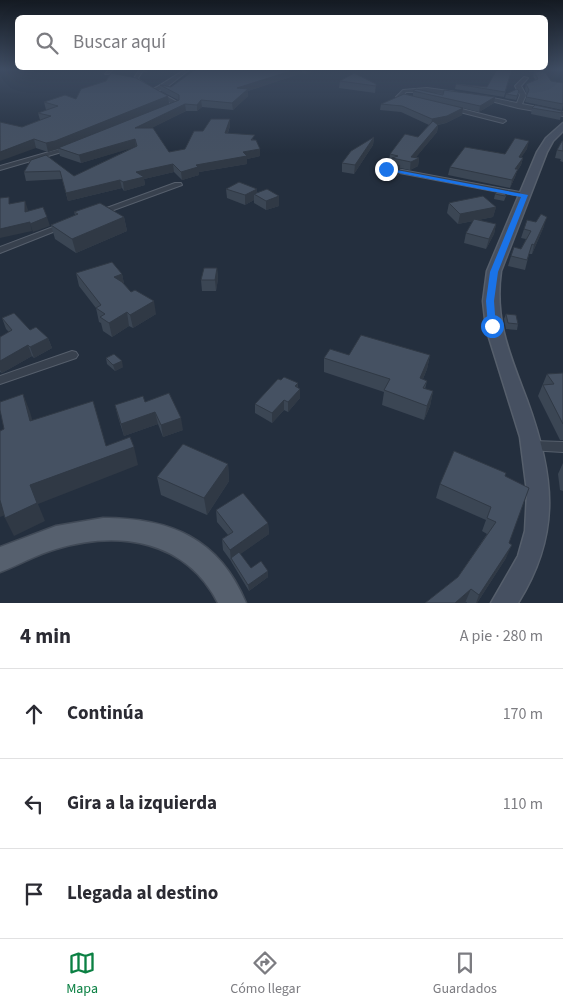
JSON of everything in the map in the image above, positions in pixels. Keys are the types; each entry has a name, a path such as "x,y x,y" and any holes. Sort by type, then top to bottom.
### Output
{"main road":[{"path":"504,603 525,570 533,544 540,497 533,446 495,336 490,301 494,272 542,152 549,140 563,126"},
{"path":"0,560 64,535 112,529 139,531 175,541 196,554 211,568 232,603"}],"street":[{"path":"164,97 177,104 165,109"},
{"path":"400,97 413,100"},
{"path":"518,106 522,97"},
{"path":"479,98 563,114"},
{"path":"440,106 503,121"},
{"path":"0,168 53,154 78,145"},
{"path":"386,169 525,195"},
{"path":"87,217 178,185"},
{"path":"0,250 69,224"},
{"path":"0,380 72,355"},
{"path":"533,446 563,447"}],"building":[{"path":"59,97 76,99 77,97 165,97 55,141 46,143 34,139 0,152 0,122 22,127 51,116 38,113 58,106 44,102"},
{"path":"179,97 239,97 232,103 201,100 197,105 185,104 135,128 153,128 169,152 185,149 194,131 203,131 211,119 230,119 225,133 255,135 251,140 256,140 260,149 243,152 247,156 196,165 198,167 181,172 173,164 136,172 144,177 123,182 120,180 66,193 60,171 24,172 31,160 46,155 74,176 137,146 135,139 79,155 58,148 179,100"},
{"path":"397,97 417,97 463,108 447,116 432,119 402,106 381,104"},
{"path":"440,97 495,97 480,106"},
{"path":"527,97 563,97 563,104"},
{"path":"535,105 562,111 562,113 532,108"},
{"path":"433,121 438,125 411,157 419,158 411,162 392,158 398,156 390,154 405,134 418,137"},
{"path":"374,137 355,165 342,163 351,151"},
{"path":"515,138 529,141 519,157 523,158 515,169 518,169 512,180 450,167 465,147 505,154"},
{"path":"562,141 563,151 557,150"},
{"path":"383,161 400,166 391,170 377,164"},
{"path":"239,182 257,189 245,195 226,189"},
{"path":"267,189 279,196 266,201 254,194"},
{"path":"498,189 508,191 505,196 495,194"},
{"path":"483,196 496,207 460,214 449,203 453,202"},
{"path":"9,197 9,204 25,201 25,212 43,207 47,217 30,224 30,222 0,229 0,198"},
{"path":"100,203 124,217 72,239 51,225 78,214 74,212"},
{"path":"541,214 547,217 534,245 532,244 527,260 511,256 514,247 521,249 531,231 524,229 527,220 536,222"},
{"path":"474,219 496,224 489,239 466,233"},
{"path":"112,262 122,274 114,277 122,282 131,292 135,290 154,301 130,315 127,312 109,323 100,317 105,314 96,308 101,305 76,273"},
{"path":"204,268 217,268 215,280 201,280"},
{"path":"14,313 30,330 36,327 48,338 30,347 28,345 0,361 0,337 12,330 2,318"},
{"path":"506,314 516,315 518,324 508,323"},
{"path":"361,335 430,355 420,378 427,381 423,388 433,391 427,406 384,390 390,379 324,358 330,349 349,355"},
{"path":"114,354 122,361 113,365 106,358"},
{"path":"563,373 563,424 543,385 554,384 547,374"},
{"path":"284,377 298,383 295,386 300,389 288,402 284,400 272,413 255,404 278,379 281,380"},
{"path":"169,393 181,418 161,425 155,412 121,424 115,405 143,396 145,402"},
{"path":"23,394 30,421 93,401 106,446 130,437 134,447 30,485 37,503 5,518 0,500 0,431 4,429 0,402"},
{"path":"183,444 228,464 204,498 157,477"},
{"path":"454,451 506,473 505,476 529,488 509,543 512,545 479,595 471,589 455,603 425,603 458,577 496,522 487,518 491,507 440,484"},
{"path":"243,493 268,523 230,550 222,539 233,532 216,510"},
{"path":"239,552 251,568 261,561 268,571 248,585 231,558"}],"route":[{"path":"386,169 525,195 494,272 490,301 492,326"}]}
